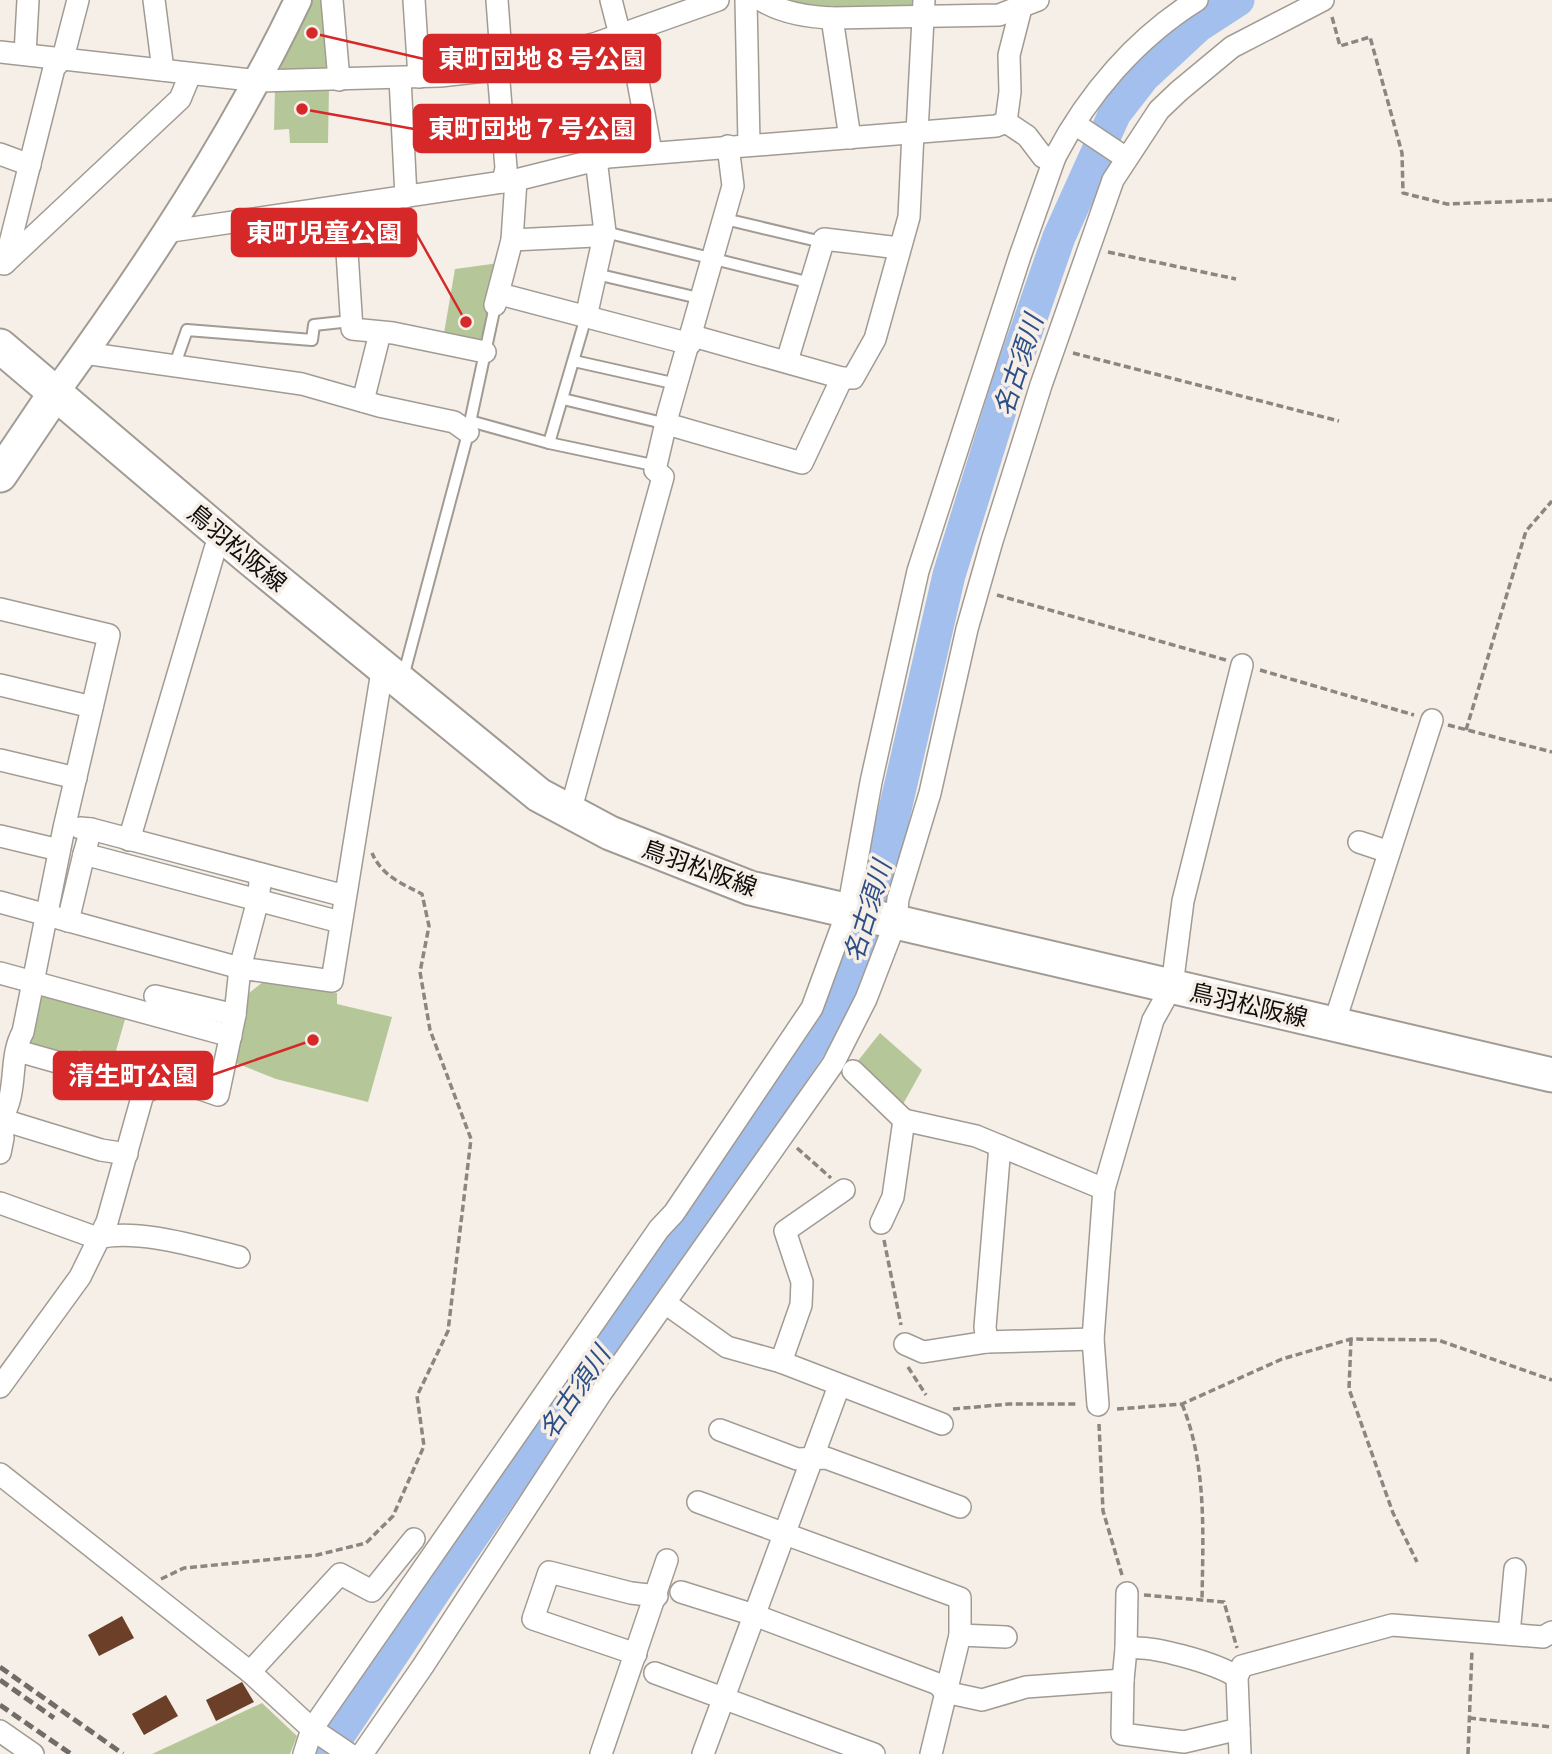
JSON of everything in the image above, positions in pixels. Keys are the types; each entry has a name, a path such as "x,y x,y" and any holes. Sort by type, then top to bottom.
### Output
{"main road":[{"name":"鳥羽松阪線","path":"0,346 226,538 539,795 570,812 662,855 750,888 1552,1075"},
{"path":"0,475 56,392"}],"street":[{"path":"25,54 28,0"},
{"path":"2,265 54,68 63,58 78,0"},
{"path":"154,0 163,70"},
{"path":"56,392 165,232 259,81 298,0"},
{"path":"332,0 339,80"},
{"path":"406,197 414,0"},
{"path":"497,0 498,69 512,240 497,300 787,361 853,378 875,340 909,216 925,8"},
{"path":"611,0 622,34 632,49 651,152"},
{"path":"746,0 750,143"},
{"path":"761,0 771,6 810,17 832,18 925,8 999,15 1020,5"},
{"path":"304,1754 312,1729 659,1229 674,1213 812,1008 848,910 871,782 918,571 1020,256 1055,157 1075,124 1121,62 1168,19 1197,0"},
{"path":"362,1754 423,1666 601,1393 833,1064 866,999 896,921 898,899 930,793 967,629 992,541 1104,199 1126,159 1159,110 1232,47 1322,1"},
{"path":"0,52 259,81 409,77 498,69 622,34 706,2"},
{"path":"1006,122 1010,92 1009,55 1020,5"},
{"path":"832,18 850,138"},
{"path":"2,265 180,99 190,75"},
{"path":"165,232 509,181 596,159 750,143 996,126 1006,122"},
{"path":"1006,122 1027,136 1043,157 1055,157"},
{"path":"1075,124 1126,159"},
{"path":"570,812 663,477 655,470 733,186 728,146"},
{"path":"0,154 30,165"},
{"path":"586,317 605,232 596,159"},
{"path":"344,206 352,328 393,333 485,352"},
{"path":"512,240 595,236 605,232"},
{"path":"787,361 824,239 899,248"},
{"path":"363,401 380,333"},
{"path":"85,353 174,368 302,384 469,426"},
{"path":"667,424 802,463 842,377"},
{"path":"129,840 215,549 226,538"},
{"path":"0,609 109,635 59,850 23,1032 11,1045 10,1105 0,1119 3,1138 0,1153"},
{"path":"1098,1405 1093,1339 1104,1189 1153,1020 1172,986 1183,901 1242,665"},
{"path":"0,902 240,968 332,981 353,843 392,673"},
{"path":"0,684 92,707"},
{"path":"1335,1024 1432,720"},
{"path":"0,760 76,778"},
{"path":"64,828 91,829 345,896"},
{"path":"68,921 91,829"},
{"path":"0,836 59,850"},
{"path":"1359,842 1389,852"},
{"path":"84,854 340,922"},
{"path":"0,1387 80,1277 107,1222 143,1094 169,1078 218,1095 235,1015 240,968 258,900 261,874"},
{"path":"0,972 231,1036"},
{"path":"155,996 235,1015"},
{"path":"11,1045 131,1083 143,1094"},
{"path":"853,1071 904,1120 976,1136 1104,1189"},
{"path":"0,1119 101,1150 127,1154"},
{"path":"881,1223 893,1197 904,1120"},
{"path":"987,1342 985,1327 1000,1146"},
{"path":"781,1362 801,1305 802,1282 785,1231 844,1190"},
{"path":"0,1203 97,1238 112,1234 184,1244 239,1257"},
{"path":"665,1303 727,1347 781,1362 839,1387 944,1417"},
{"path":"905,1344 923,1352 987,1342 1093,1339"},
{"path":"703,1754 839,1387"},
{"path":"720,1430 797,1459 826,1458 960,1507"},
{"path":"0,1474 250,1672 312,1729 349,1754"},
{"path":"698,1502 960,1598 960,1635 931,1754"},
{"path":"250,1672 340,1574 372,1591 414,1539"},
{"path":"601,1754 657,1596 667,1560"},
{"path":"1509,1633 1515,1569"},
{"path":"636,1654 533,1619 549,1572 631,1593 657,1596"},
{"path":"681,1591 754,1615 938,1684 945,1692 982,1700 1026,1687 1123,1680"},
{"path":"1128,1593 1122,1734 1184,1742 1239,1729"},
{"path":"1126,1649 1140,1645 1240,1672 1392,1625 1543,1637 1552,1632"},
{"path":"960,1635 1006,1637"},
{"path":"1240,1672 1240,1754"},
{"path":"655,1673 874,1754"},
{"path":"0,1731 33,1754"}],"lane":[{"path":"725,219 822,242"},
{"path":"605,232 811,283"},
{"path":"596,274 703,299"},
{"path":"392,673 469,426 497,300"},
{"path":"549,443 586,317"},
{"path":"174,368 187,330 312,341 314,325 351,321"},
{"path":"574,360 678,384"},
{"path":"563,399 667,424"},
{"path":"469,426 648,464 655,470"}],"path":[{"path":"1322,1 1331,13 1340,46 1370,37 1402,152 1403,193 1447,204 1552,200"},
{"path":"1102,251 1236,279"},
{"path":"1070,352 1339,421"},
{"path":"1466,730 1526,531 1552,501"},
{"path":"141,1588 184,1568 317,1555 366,1543 393,1516 424,1446 417,1396 448,1331 471,1139 430,1030 420,972 429,926 422,894 390,877 377,865 370,847 353,843"},
{"path":"783,1135 844,1190"},
{"path":"881,1223 907,1365 921,1392 929,1398"},
{"path":"944,1417 1009,1404 1098,1405 1115,1410 1182,1404 1282,1359 1350,1339 1438,1340 1552,1380"},
{"path":"1350,1339 1349,1389 1393,1513 1417,1562"},
{"path":"1182,1404 1189,1421 1203,1506 1202,1600"},
{"path":"1098,1405 1103,1511 1128,1593 1224,1602 1240,1672"},
{"path":"1468,1754 1473,1630"},
{"path":"1469,1718 1552,1727"}],"green space":[{"path":"311,0 324,0 328,70 282,73 281,67"},
{"path":"780,0 915,1 911,8 812,9"},
{"path":"329,88 328,143 290,143 289,129 274,130 275,89"},
{"path":"499,263 481,349 443,339 455,269"},
{"path":"263,982 337,993 337,1004 392,1017 368,1102 276,1079 236,1063 249,993"},
{"path":"51,996 126,1016 113,1061 79,1050 72,1056 26,1043 36,997"},
{"path":"880,1033 922,1070 902,1106 857,1062"},
{"path":"262,1703 297,1736 290,1754 152,1754"}],"building":[{"path":"122,1616 134,1638 99,1656 88,1635"},
{"path":"242,1682 254,1702 216,1721 206,1700"},
{"path":"166,1695 178,1716 144,1735 132,1714"}],"waterway":[{"name":"名古須川","path":"326,1754 437,1587 823,1028 844,985 879,879 949,575 1011,375 1059,237 1115,113 1143,77 1198,26 1238,0"}],"railway":[{"path":"0,1667 123,1754"},
{"path":"0,1680 54,1718"},
{"path":"0,1705 71,1754"}],"place":[{"name":"東町団地８号公園","path":"312,33"},
{"name":"東町団地７号公園","path":"302,109"},
{"name":"東町児童公園","path":"466,322"},
{"name":"清生町公園","path":"313,1040"}]}
